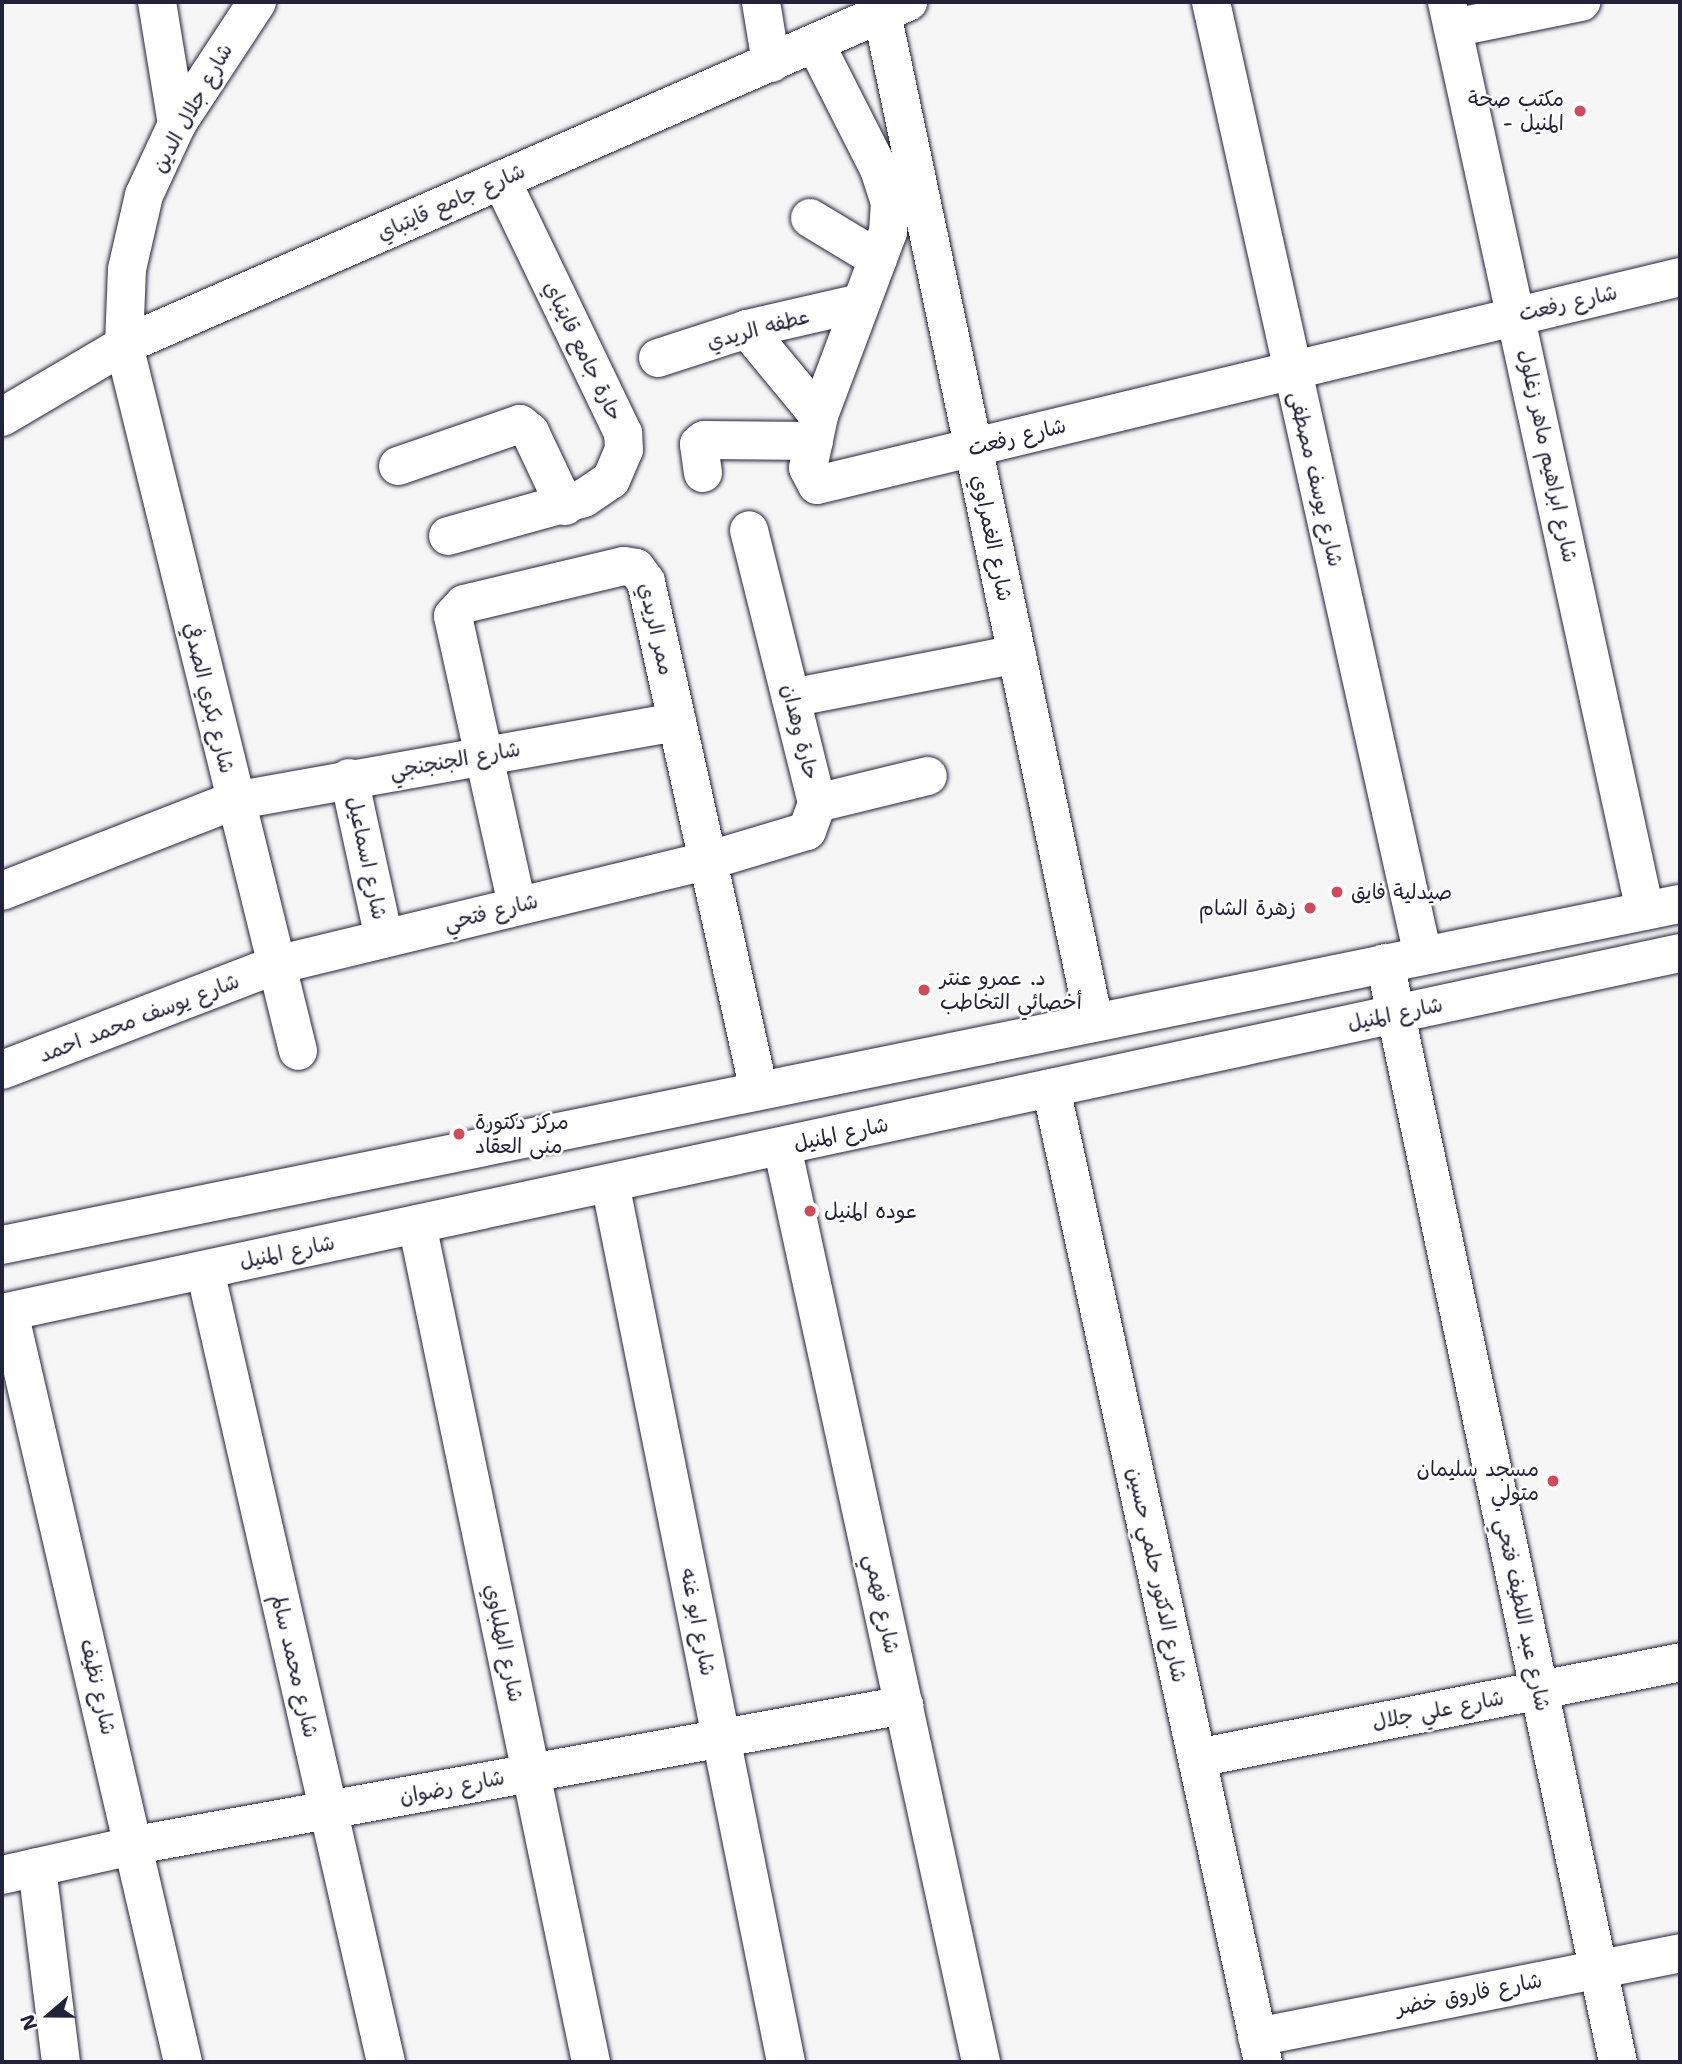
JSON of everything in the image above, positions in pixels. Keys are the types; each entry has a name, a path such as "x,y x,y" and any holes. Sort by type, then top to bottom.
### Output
{"street":[{"path":"157,2 177,124"},
{"name":"شارع جلال الدين","path":"124,345 127,269 145,195 177,124 257,2"},
{"path":"761,2 771,63"},
{"name":"شارع يوسف مصطفى","path":"1211,2 1423,956"},
{"path":"1450,15 1581,2"},
{"name":"شارع جامع قايتباي","path":"2,417 124,345 895,7"},
{"name":"شارع الغمراوي","path":"895,7 973,449 1094,1022"},
{"name":"شارع ابراهيم ماهر زغلول","path":"1450,15 1518,315 1663,907"},
{"name":"شارع رفعت","path":"815,43 879,169 890,203 888,232 816,428 808,476 824,486 1291,367 1680,277"},
{"name":"حارة جامع قايتباي","path":"448,536 565,506 611,480 620,466 623,433 501,180"},
{"path":"810,218 878,259"},
{"name":"عطفه الريدي","path":"658,358 747,329 860,303"},
{"path":"703,472 699,444 704,440 816,428 747,329"},
{"name":"شارع بكري الصدفي","path":"124,345 233,801 298,1051"},
{"path":"398,466 520,424 530,432 565,506"},
{"name":"حارة وهدان","path":"707,861 807,831 817,803 749,530"},
{"name":"ممر الريدي","path":"517,905 452,622 455,610 464,604 624,566 644,576 759,1091"},
{"path":"791,698 1017,654"},
{"name":"شارع الجنجنجي","path":"2,891 233,801 349,778 677,722"},
{"path":"817,803 928,776"},
{"name":"شارع اسماعيل","path":"349,778 384,938"},
{"name":"شارع فتحي","path":"276,965 707,861"},
{"path":"2,1245 1663,907"},
{"name":"شارع المنيل","path":"6,1312 1680,953"},
{"name":"شارع عبد اللطيف فتحي","path":"1385,963 1618,2062"},
{"name":"شارع يوسف محمد احمد","path":"2,1070 276,965"},
{"name":"شارع الدكتور حلمي حسين","path":"1051,1088 1260,2049"},
{"name":"شارع فهمي","path":"782,1146 981,2062"},
{"name":"شارع ابو غنه","path":"610,1183 786,2062"},
{"name":"شارع الهلباوي","path":"417,1224 591,2062"},
{"name":"شارع محمد سالم","path":"205,1270 386,2062"},
{"name":"شارع نظيف","path":"6,1312 136,1845 183,2062"},
{"name":"شارع علي جلال","path":"1196,1758 1680,1662"},
{"name":"شارع رضوان","path":"19,1871 136,1845 904,1705"},
{"path":"19,1871 61,2062"},
{"name":"شارع فاروق خضر","path":"1260,2049 1598,1969 1680,1953"}],"place":[{"name":"مكتب صحة - المنيل","path":"1580,111"},
{"name":"صيدلية فايق","path":"1337,892"},
{"name":"زهرة الشام","path":"1310,908"},
{"name":"د. عمرو عنتر أخصائي التخاطب","path":"924,990"},
{"name":"مركز دكتورة منى العقاد","path":"459,1134"},
{"name":"عوده المنيل","path":"810,1211"},
{"name":"مسجد سليمان متولي","path":"1553,1481"}]}
